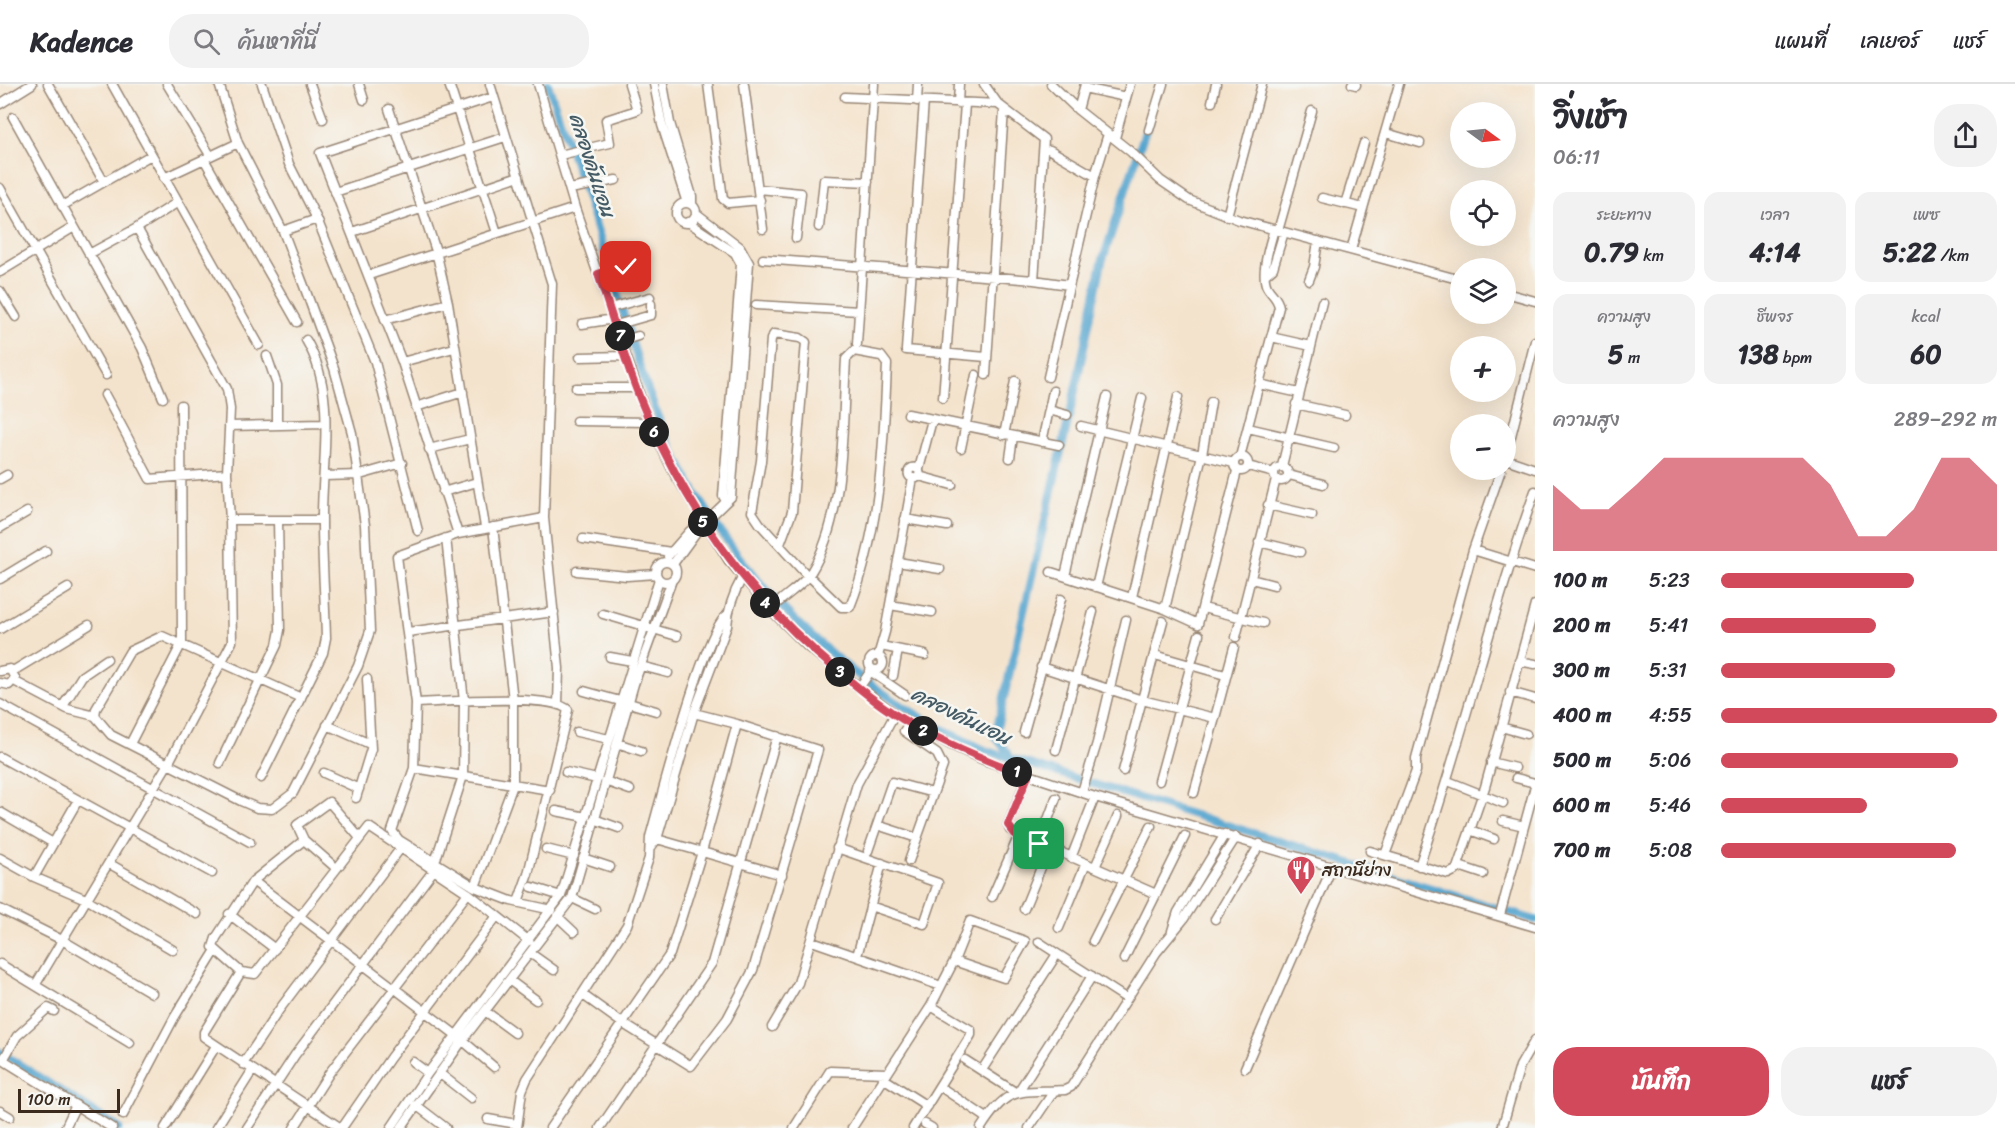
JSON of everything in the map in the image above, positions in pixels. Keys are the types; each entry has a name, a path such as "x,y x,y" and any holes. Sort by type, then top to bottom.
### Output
{"street":[{"path":"0,104 32,84"},
{"path":"48,84 104,182"},
{"path":"112,84 259,345"},
{"path":"167,84 297,322"},
{"path":"14,681 63,706 95,716 111,735 257,808 272,809 293,793 358,666 370,631 365,525 360,475 352,433 334,368 283,231 238,143 219,84"},
{"path":"262,84 289,164 317,219 375,362 418,531"},
{"path":"310,84 323,119"},
{"path":"359,84 364,100"},
{"path":"449,84 497,233"},
{"path":"490,84 552,284 544,518 559,668 558,705"},
{"path":"538,84 563,154 575,208 613,307 624,340 626,356 649,422 674,473 703,523 742,578 773,607 810,648 895,714 941,759 943,766 909,861"},
{"path":"563,154 610,143 606,120 637,110 629,84"},
{"path":"636,664 676,575 669,563 671,552 690,531 719,510 732,490 749,263 740,247 692,207 654,84"},
{"path":"663,84 665,124"},
{"path":"708,84 723,199 728,203 760,200"},
{"path":"744,84 763,229"},
{"path":"857,344 874,84"},
{"path":"918,84 921,101 906,351 946,356 986,357"},
{"path":"943,398 961,104 959,84"},
{"path":"984,84 1001,107 1044,139 1034,280"},
{"path":"1051,84 1174,192 1227,216 1450,277"},
{"path":"1048,377 1095,176 1130,84"},
{"path":"1149,130 1163,84"},
{"path":"1212,102 1216,84"},
{"path":"1227,216 1262,84"},
{"path":"1351,250 1399,84"},
{"path":"1078,110 1084,86 1126,97"},
{"path":"458,534 402,363 320,153 493,97"},
{"path":"845,97 1001,107"},
{"path":"961,448 986,357 1001,107"},
{"path":"294,1128 330,1072 471,890 513,785 513,700 504,618 489,527 477,482 448,303 423,208 389,109"},
{"path":"1051,572 1132,597 1198,624 1279,303 1266,285 1265,266 1279,231 1312,111"},
{"path":"13,117 142,348 163,398"},
{"path":"1386,133 1420,143"},
{"path":"335,192 505,137"},
{"path":"164,178 238,143"},
{"path":"1345,204 1364,143"},
{"path":"1050,150 1095,176"},
{"path":"62,206 151,155"},
{"path":"352,232 519,176"},
{"path":"572,188 616,180"},
{"path":"819,227 824,180 868,182"},
{"path":"0,188 106,375"},
{"path":"759,189 801,193 796,238"},
{"path":"1322,198 1363,208"},
{"path":"89,254 178,202"},
{"path":"692,207 679,206 676,214 680,220 688,222 735,253 741,264 723,496 726,501"},
{"path":"688,222 692,207"},
{"path":"369,275 436,251 533,224 575,208"},
{"path":"283,231 317,219"},
{"path":"0,272 74,227"},
{"path":"36,984 110,864 169,762 222,663 233,635 227,473 230,409 222,376 137,228"},
{"path":"1309,280 1314,267 1318,241"},
{"path":"764,260 1034,280 1069,285"},
{"path":"601,273 626,267 627,274"},
{"path":"0,291 16,317"},
{"path":"1516,296 1535,301"},
{"path":"582,324 617,322 651,315 650,300 613,307"},
{"path":"1236,637 1275,476 1282,466 1322,302"},
{"path":"385,320 448,303"},
{"path":"756,305 859,311"},
{"path":"773,607 808,572 820,556 833,516 842,442 846,359 854,351 881,356 887,364 878,491 870,534 850,607 841,607 808,572 780,544 760,524 752,512 761,461 771,339 774,334 800,338 807,342 792,512 780,544"},
{"path":"624,340 638,336"},
{"path":"1271,337 1311,346"},
{"path":"261,778 325,644 322,519 325,424 320,370 306,340"},
{"path":"1516,422 1531,369 1535,341"},
{"path":"402,363 454,348"},
{"path":"267,356 277,385 277,424"},
{"path":"580,357 626,356"},
{"path":"1010,458 1009,436 1015,381"},
{"path":"1258,384 1299,393"},
{"path":"576,388 638,388"},
{"path":"1042,442 1053,391"},
{"path":"416,407 464,392"},
{"path":"105,395 150,479 227,473"},
{"path":"1065,576 1107,397"},
{"path":"1132,597 1178,397"},
{"path":"1096,587 1142,399"},
{"path":"1165,609 1202,455 1211,402"},
{"path":"1296,404 1345,415"},
{"path":"130,744 182,643 181,405"},
{"path":"1049,410 1067,415"},
{"path":"908,414 965,428 1059,445"},
{"path":"860,687 870,671 869,661 878,656 881,646 905,519 925,454 932,420"},
{"path":"576,421 649,422"},
{"path":"229,426 325,424"},
{"path":"1081,426 1167,445 1237,464"},
{"path":"1248,428 1334,448"},
{"path":"429,449 470,439"},
{"path":"1237,464 1245,458 1248,466 1283,481 1288,475"},
{"path":"1516,462 1535,469"},
{"path":"324,476 360,475 402,463"},
{"path":"1282,466 1286,468 1288,475"},
{"path":"917,474 952,485"},
{"path":"1288,475 1323,484"},
{"path":"1385,855 1416,771 1416,758 1473,550 1498,480"},
{"path":"443,492 477,482"},
{"path":"1419,866 1448,781 1510,562 1535,491"},
{"path":"1268,505 1312,514"},
{"path":"0,528 27,512"},
{"path":"434,867 393,833 414,768 416,703 397,556 458,534 544,518"},
{"path":"230,520 322,519"},
{"path":"905,519 947,526"},
{"path":"220,763 277,645 280,630 278,520"},
{"path":"401,1128 439,1073 459,1038 493,994 529,941 572,898 579,857 636,664 659,566 669,563 703,523"},
{"path":"247,1128 274,1086 434,867 464,776 464,701 446,538"},
{"path":"583,539 671,552"},
{"path":"1259,542 1300,552"},
{"path":"1473,550 1535,569"},
{"path":"0,579 46,551"},
{"path":"898,562 940,569"},
{"path":"577,571 672,580"},
{"path":"742,578 726,615 721,619 650,837 654,843 702,852 782,875"},
{"path":"1251,579 1274,585"},
{"path":"0,629 68,588"},
{"path":"1024,732 1061,599"},
{"path":"890,605 932,612"},
{"path":"1457,868 1483,794 1519,660 1532,626 1535,605"},
{"path":"1203,608 1263,623"},
{"path":"408,632 554,612"},
{"path":"1056,750 1093,612"},
{"path":"603,614 676,636"},
{"path":"1083,791 1126,620"},
{"path":"1123,771 1163,621"},
{"path":"13,671 89,625"},
{"path":"1159,782 1199,635"},
{"path":"95,716 96,709 130,651 162,636 301,698"},
{"path":"881,646 925,655"},
{"path":"1194,793 1234,647"},
{"path":"893,676 898,650"},
{"path":"1155,655 1225,675"},
{"path":"610,657 668,674"},
{"path":"63,706 82,676 107,659"},
{"path":"1519,660 1535,664"},
{"path":"1041,667 1142,700 1215,718"},
{"path":"0,670 7,668 13,671"},
{"path":"13,671 14,681"},
{"path":"870,671 905,695"},
{"path":"356,798 370,756 367,679"},
{"path":"0,683 5,686 14,681"},
{"path":"674,764 694,713 700,681"},
{"path":"584,692 656,711"},
{"path":"1510,692 1535,699"},
{"path":"416,703 513,700 567,708 550,790 528,874 518,902"},
{"path":"0,704 250,842"},
{"path":"583,995 686,1066 696,1063 727,1019 753,970 818,750 694,713"},
{"path":"772,1027 798,983 857,784 895,714"},
{"path":"890,723 907,727 1028,776 1333,865 1502,910 1535,927"},
{"path":"549,1128 670,954 702,852 737,724"},
{"path":"327,725 370,744"},
{"path":"1501,728 1526,734"},
{"path":"577,732 641,751"},
{"path":"600,1128 712,963 777,736"},
{"path":"0,757 212,873"},
{"path":"1491,762 1515,768"},
{"path":"414,768 550,790"},
{"path":"566,772 630,790"},
{"path":"324,773 359,789"},
{"path":"1028,776 1008,825 1010,830 1156,894"},
{"path":"1502,910 1535,785 1516,778"},
{"path":"868,851 893,781 933,793"},
{"path":"1448,781 1503,803"},
{"path":"1071,858 1095,797"},
{"path":"1039,844 1056,798"},
{"path":"34,877 78,800"},
{"path":"336,868 304,840 297,825 329,802 359,837"},
{"path":"556,811 590,818 619,828"},
{"path":"0,812 53,843"},
{"path":"1059,928 1090,865 1118,816"},
{"path":"1503,821 1524,826"},
{"path":"877,825 917,838"},
{"path":"1093,941 1151,826"},
{"path":"304,840 253,881 229,914 214,942 216,951 242,972 255,974 369,827 400,849 471,890 497,916 529,941"},
{"path":"1470,830 1494,838"},
{"path":"1171,934 1178,912 1225,834"},
{"path":"992,897 1018,835"},
{"path":"1124,959 1185,836"},
{"path":"981,1128 1002,1100 1017,1092 1065,1090 1071,1086 1236,837"},
{"path":"488,1119 517,1126 522,1091 527,1079 627,925 654,843"},
{"path":"1215,919 1260,844"},
{"path":"837,848 937,882 924,924 870,906"},
{"path":"1024,909 1049,848"},
{"path":"243,1064 400,849"},
{"path":"546,849 610,867"},
{"path":"1370,851 1448,874 1457,868 1466,867 1483,874"},
{"path":"555,914 579,857"},
{"path":"0,858 34,877 88,900 173,950"},
{"path":"857,956 882,863"},
{"path":"110,864 197,914"},
{"path":"1245,1068 1333,865"},
{"path":"253,881 494,1066"},
{"path":"532,888 561,896"},
{"path":"471,890 555,914 574,932"},
{"path":"572,898 595,909"},
{"path":"0,909 62,940 152,993"},
{"path":"229,914 274,949"},
{"path":"242,972 204,1032 204,1037 274,1086 342,1128 424,1011 497,916"},
{"path":"852,1128 884,1075 931,1006 972,921 1025,941 1004,978 954,962"},
{"path":"391,1128 428,1073 485,1011 493,994 509,980 546,925"},
{"path":"812,941 941,986"},
{"path":"1039,942 1127,999"},
{"path":"123,1115 174,1018 216,951"},
{"path":"530,952 554,970"},
{"path":"982,1070 1057,954"},
{"path":"0,964 130,1042"},
{"path":"1017,1092 1092,976"},
{"path":"509,980 536,1000"},
{"path":"913,1128 971,1035 971,1030 931,1006"},
{"path":"54,1011 45,1010 28,1025 3,1058 112,1128"},
{"path":"485,1011 515,1033"},
{"path":"1502,1128 1520,1066 1535,1040"},
{"path":"165,1128 216,1046"},
{"path":"965,1060 1017,1092"},
{"path":"413,1062 428,1073"},
{"path":"216,1128 252,1071"},
{"path":"794,1128 830,1071 884,1075 927,1106"},
{"path":"439,1073 471,1098"},
{"path":"945,1090 987,1118"},
{"path":"1029,1128 1054,1091"},
{"path":"416,1105 446,1128"},
{"path":"65,1128 76,1106"},
{"path":"0,1111 10,1117"}],"waterway":[{"name":"คลองคันแอน","path":"548,84 642,373 660,422 683,470 710,516 741,559 811,636 851,670 894,700 939,727 987,751 1535,920"},
{"path":"1011,762 1008,753 995,736 1073,400 1102,262 1148,123"},
{"path":"0,1052 119,1128"}],"place":[{"name":"สถานีย่าง","path":"1301,896"}],"route":[{"path":"626,267 618,267 598,274 649,422 674,473 729,561 771,610 810,648 866,694 910,723 949,744 1028,776 1008,825 1015,834 1039,844"}]}
